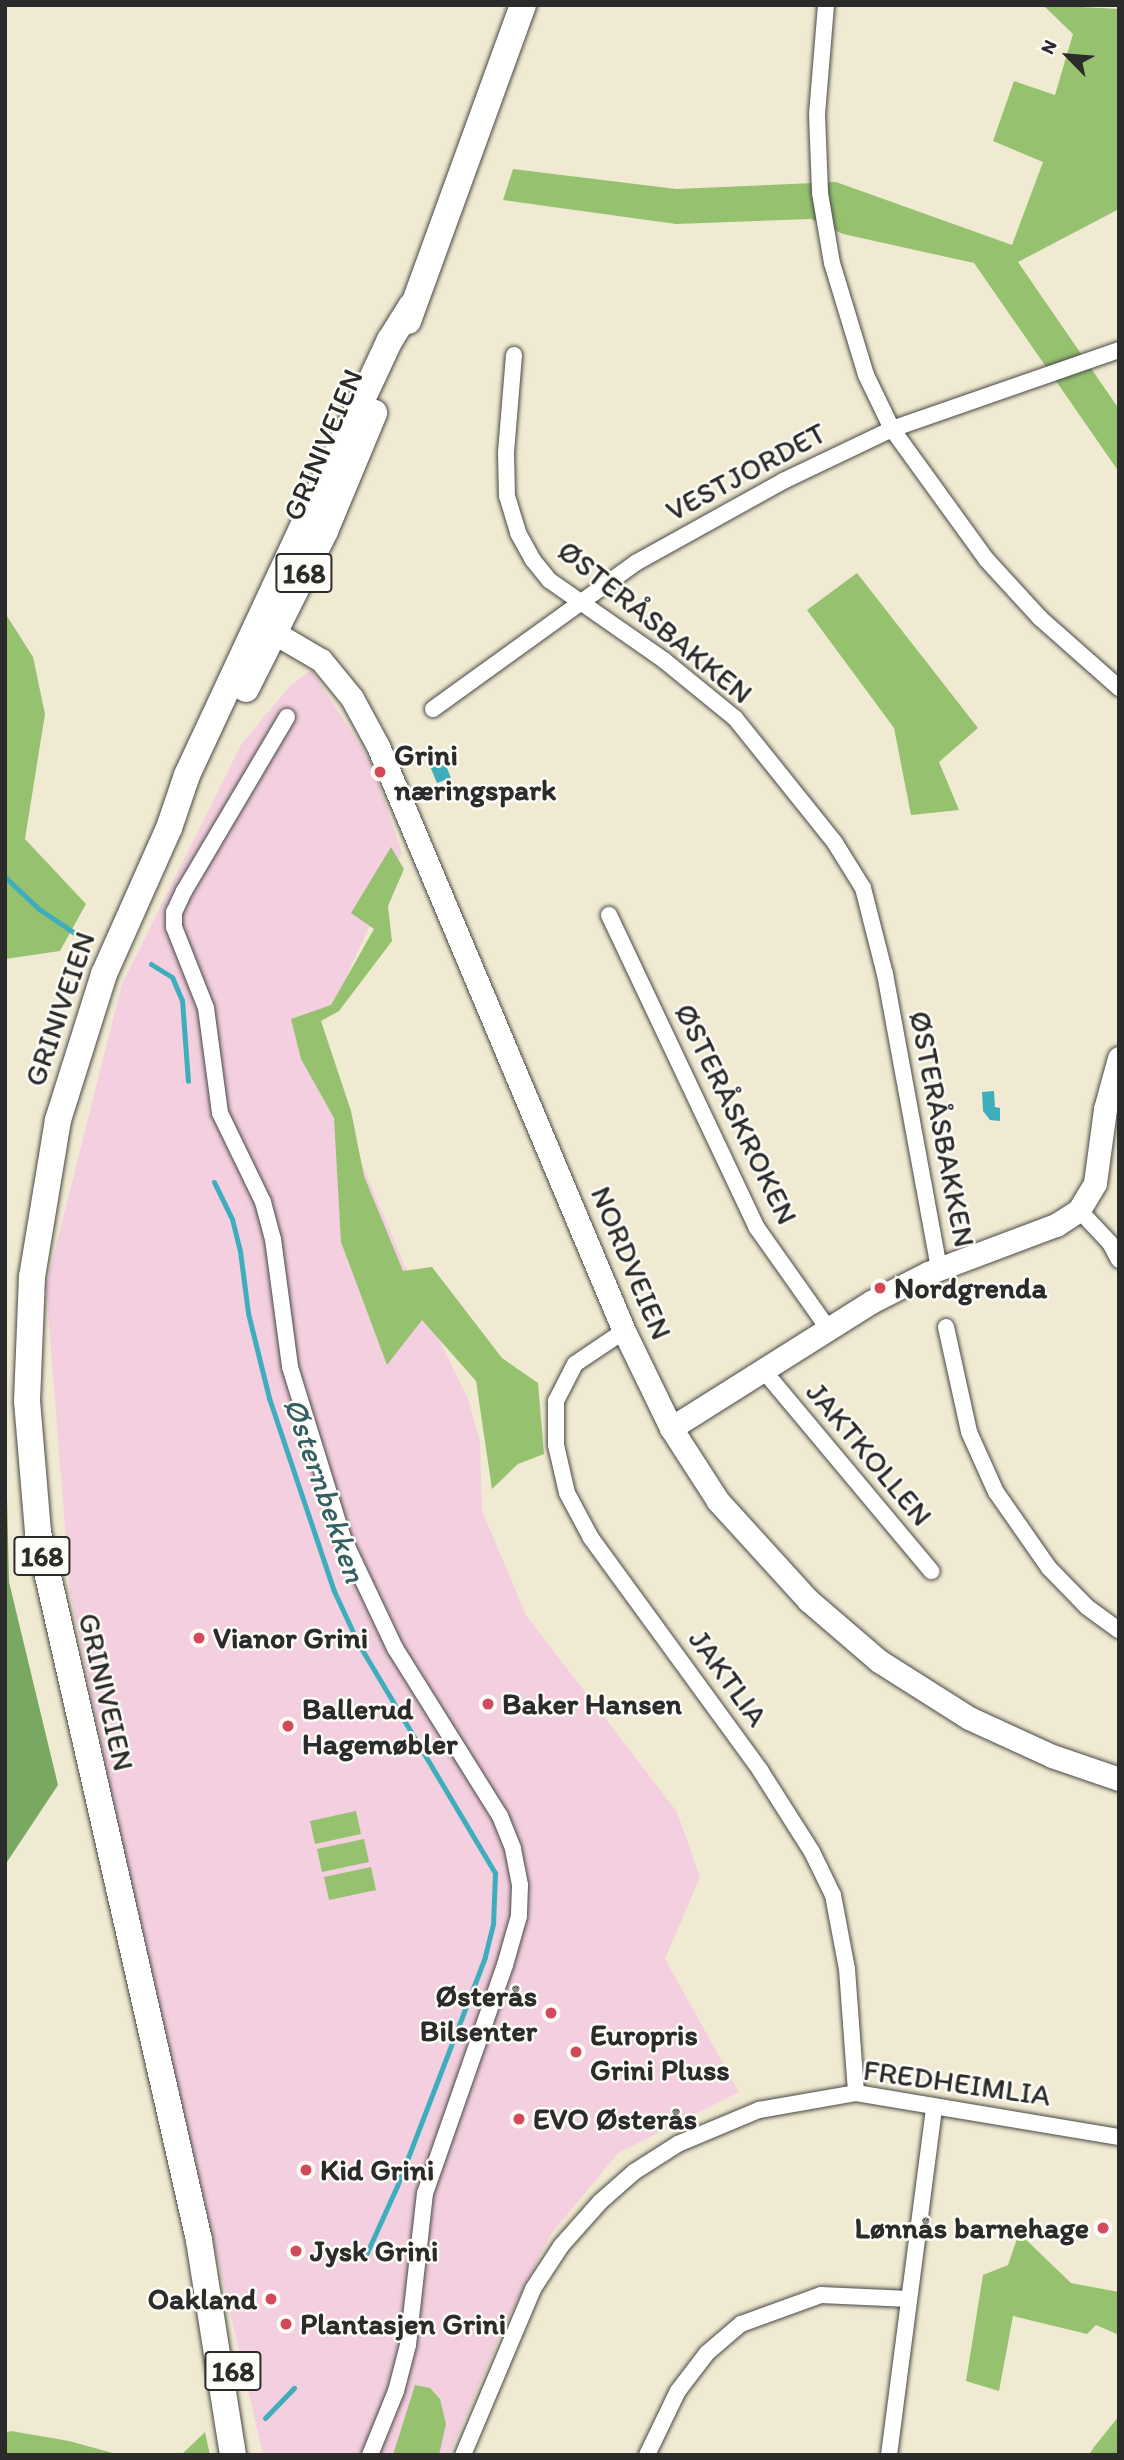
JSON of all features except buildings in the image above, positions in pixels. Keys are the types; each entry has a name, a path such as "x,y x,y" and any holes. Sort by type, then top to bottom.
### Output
{"main road":[{"name":"GRINIVEIEN","path":"233,2455 210,2321 209,2290 54,1612 33,1497 27,1401 32,1277 58,1120 104,974 169,828 187,775 359,452 402,343 411,306 523,5"},
{"name":"NORDVEIEN","path":"267,628 321,660 352,698 379,746 624,1331 671,1428 743,1533 808,1600 879,1661 969,1718 1040,1751 1119,1779"},
{"path":"671,1428 764,1371 827,1327 939,1268 1056,1225 1079,1210 1095,1183 1105,1109 1119,1058"},
{"name":"GRINIVEIEN","path":"209,2290 221,2316 252,2455"}],"street":[{"path":"826,5 817,114 826,230 866,375 892,429 986,559 1040,618 1119,688"},
{"name":"VESTJORDET","path":"433,709 578,602 703,524 892,429 1119,350"},
{"name":"ØSTERÅSBAKKEN","path":"514,355 507,496 518,533 533,560 578,602 674,667 734,718 835,843 863,888 885,974 939,1268"},
{"path":"288,717 184,891 174,912 174,927 206,1008 220,1113 263,1202 273,1239 290,1367 343,1538 395,1648 500,1816 513,1849 520,1885 519,1916 505,1965 425,2193 408,2345 396,2391 370,2455"},
{"name":"ØSTERÅSKROKEN","path":"610,915 757,1228 827,1327"},
{"path":"1079,1210 1110,1243 1119,1260"},
{"path":"946,1327 969,1432 996,1492 1058,1578 1119,1630"},
{"name":"JAKTLIA","path":"624,1331 575,1364 560,1389 556,1445 567,1493 591,1538 775,1791 812,1852 833,1895 847,1969 856,2093"},
{"name":"JAKTKOLLEN","path":"764,1371 931,1571"},
{"name":"FREDHEIMLIA","path":"463,2455 533,2289 561,2246 600,2202 634,2172 716,2126 780,2105 856,2093 1119,2137"},
{"path":"889,2455 934,2107"},
{"path":"647,2455 678,2391 707,2353 741,2324 821,2295 909,2299"}],"shaded area":[{"path":"311,670 371,762 402,853 331,1011 313,1031 343,1119 415,1290 468,1399 480,1442 482,1511 526,1615 677,1812 700,1877 665,1959 739,2092 618,2153 551,2234 503,2329 449,2455 263,2455 117,1821 70,1591 46,1286 122,984 241,745 289,687"}],"green space":[{"path":"1043,5 1119,9 1119,209 1018,262 1119,409 1119,472 974,263 843,234 811,219 676,224 503,200 513,169 676,189 836,182 1012,245 1043,162 993,141 1014,81 1055,95 1073,34"},
{"path":"857,573 978,728 939,762 959,810 911,815 894,728 807,610"},
{"path":"5,613 33,657 45,714 25,839 86,904 60,951 5,959"},
{"path":"391,847 404,869 388,906 392,941 339,1011 321,1021 351,1111 364,1176 403,1271 432,1267 502,1358 538,1383 544,1454 518,1464 492,1489 476,1381 422,1320 387,1365 341,1242 334,1118 301,1059 291,1019 331,1005 374,929 351,913"},
{"path":"5,1412 9,1582 58,1785 5,1865"},
{"path":"356,1811 361,1834 315,1844 310,1821"},
{"path":"364,1839 369,1862 322,1872 317,1849"},
{"path":"371,1867 376,1890 329,1900 324,1877"},
{"path":"1019,2233 1071,2283 1119,2292 1119,2335 1096,2325 1087,2334 1013,2316 999,2391 966,2381 983,2275 1008,2265"},
{"path":"415,2385 430,2388 440,2399 446,2424 439,2455 393,2455"},
{"path":"1119,2416 1119,2455 1089,2455 1094,2447"},
{"path":"11,2431 69,2441 120,2455 5,2455 5,2433"},
{"path":"205,2432 210,2455 181,2455"}],"water":[{"path":"441,753 451,778 437,783 427,759"},
{"path":"994,1091 995,1107 1000,1108 1000,1121 990,1120 983,1111 982,1092"}],"waterway":[{"name":"Østernbekken","path":"5,877 39,909 79,936"},
{"name":"Østernbekken","path":"151,964 172,977 182,1000 188,1081"},
{"name":"Østernbekken","path":"214,1182 232,1219 240,1251 248,1313 269,1398 334,1591 358,1643 495,1873 493,1924 485,1957 397,2186 364,2259"},
{"name":"Østernbekken","path":"265,2418 294,2388"}],"place":[{"name":"Grini næringspark","path":"380,772"},
{"name":"Nordgrenda","path":"880,1288"},
{"name":"Vianor Grini","path":"199,1638"},
{"name":"Baker Hansen","path":"488,1704"},
{"name":"Ballerud Hagemøbler","path":"288,1726"},
{"name":"Østerås Bilsenter","path":"551,2013"},
{"name":"Europris Grini Pluss","path":"576,2052"},
{"name":"EVO Østerås","path":"519,2119"},
{"name":"Kid Grini","path":"306,2170"},
{"name":"Lønnås barnehage","path":"1103,2228"},
{"name":"Jysk Grini","path":"296,2251"},
{"name":"Oakland","path":"271,2299"},
{"name":"Plantasjen Grini","path":"286,2324"}]}
